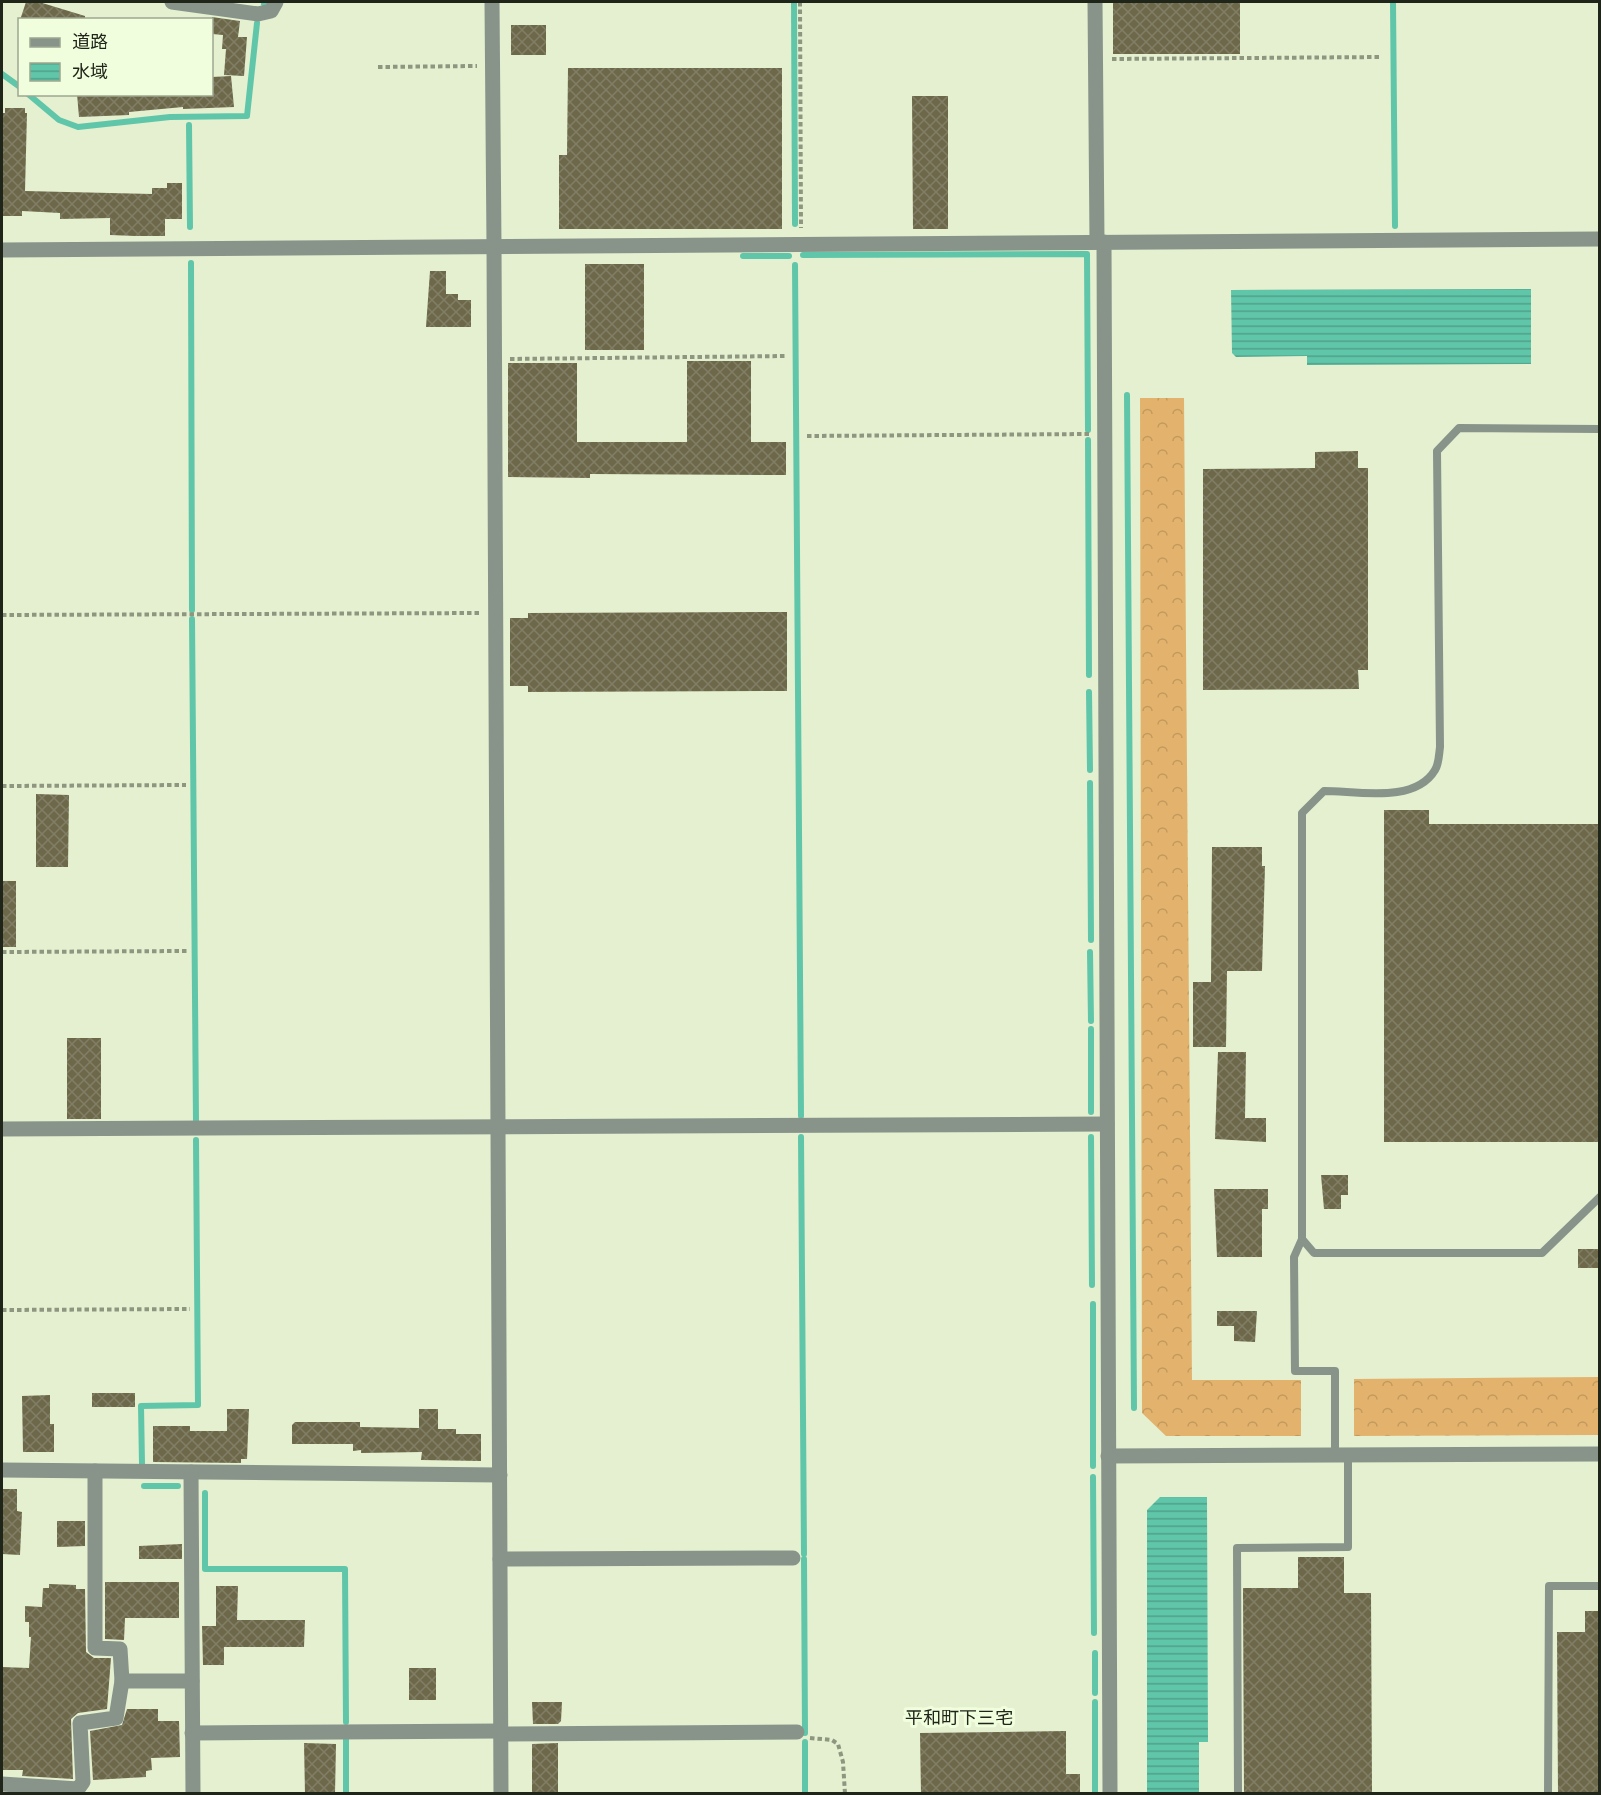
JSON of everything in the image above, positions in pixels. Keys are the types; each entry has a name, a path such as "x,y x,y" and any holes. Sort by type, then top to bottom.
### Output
{"street":[{"path":"172,2 258,14 271,11 276,2"},
{"path":"492,2 501,1794"},
{"path":"1095,2 1104,434 1110,1794"},
{"path":"2,250 1599,239"},
{"path":"2,1130 1107,1124"},
{"path":"1108,1456 1599,1454"},
{"path":"2,1470 500,1475"},
{"path":"2,1784 78,1789 83,1782 81,1723 116,1718 122,1680 120,1649 95,1648 95,1471"},
{"path":"191,1472 193,1794"},
{"path":"500,1559 793,1558"},
{"path":"122,1680 192,1681"},
{"path":"192,1733 797,1732"}],"lane":[{"path":"1238,1794 1237,1548 1348,1547 1335,1371 1295,1371 1294,1257 1302,1239 1302,813 1324,791 1396,792 1420,786 1436,769 1440,747 1437,451 1459,428 1599,429"},
{"path":"1302,1239 1314,1253 1542,1253 1599,1197"},
{"path":"1548,1794 1549,1586 1599,1586"}],"path":[{"path":"800,2 801,244"},
{"path":"1096,59 1381,57"},
{"path":"378,67 493,66"},
{"path":"494,359 785,356"},
{"path":"807,436 1104,434"},
{"path":"2,615 496,613"},
{"path":"2,786 186,785"},
{"path":"2,952 187,951"},
{"path":"2,1310 190,1309"},
{"path":"797,1732 800,1737 832,1740 838,1744 843,1762 845,1794"}],"green space":[{"path":"1140,398 1184,398 1192,1380 1301,1380 1301,1436 1166,1436 1142,1413"},
{"path":"1599,1377 1599,1435 1354,1436 1354,1379"}],"water":[{"path":"1531,289 1531,364 1307,365 1307,356 1236,357 1232,353 1231,290"},
{"path":"1160,1497 1207,1497 1208,1742 1199,1742 1199,1793 1147,1793 1147,1510"}],"building":[{"path":"26,2 39,2 85,16 85,18 21,18"},
{"path":"1113,2 1240,2 1240,54 1113,54"},
{"path":"212,18 240,21 238,37 247,37 244,76 224,75 226,49 222,49 223,35 213,34"},
{"path":"511,25 546,25 546,55 511,55"},
{"path":"568,68 782,68 782,229 559,229 559,155 567,155"},
{"path":"231,76 234,107 183,109 183,107 129,112 129,115 79,117 77,96 213,96 213,77"},
{"path":"912,96 948,96 948,229 913,229"},
{"path":"5,108 25,108 25,113 27,113 25,191 152,194 152,188 167,188 167,183 182,183 182,219 165,219 165,236 135,236 110,235 110,218 60,219 60,213 22,211 22,216 2,216 2,113 5,113"},
{"path":"585,264 644,264 644,350 585,350"},
{"path":"430,271 446,271 446,294 458,294 458,300 471,300 471,327 426,327"},
{"path":"687,361 751,361 751,442 786,442 786,475 590,474 590,478 508,477 508,363 577,363 577,442 687,442"},
{"path":"1358,451 1358,468 1368,468 1368,670 1358,670 1359,689 1203,690 1203,469 1315,468 1315,452"},
{"path":"787,612 787,691 528,692 528,686 510,686 510,618 528,618 528,613"},
{"path":"36,794 69,795 68,867 36,867"},
{"path":"1384,810 1429,810 1429,824 1599,824 1599,1142 1384,1142"},
{"path":"1212,847 1262,847 1262,866 1265,866 1262,971 1227,971 1226,1047 1193,1047 1193,982 1211,982"},
{"path":"2,881 16,881 16,947 2,947"},
{"path":"67,1038 101,1038 101,1119 67,1119"},
{"path":"1218,1052 1246,1052 1245,1118 1266,1118 1266,1142 1215,1139"},
{"path":"1321,1175 1348,1175 1348,1195 1341,1195 1341,1209 1324,1209"},
{"path":"1214,1189 1268,1189 1268,1209 1262,1209 1262,1257 1217,1257"},
{"path":"1578,1249 1599,1249 1599,1268 1578,1268"},
{"path":"1217,1311 1257,1311 1255,1342 1234,1341 1234,1326 1217,1326"},
{"path":"92,1393 135,1393 135,1407 92,1407"},
{"path":"50,1395 50,1424 54,1424 54,1452 23,1452 22,1396"},
{"path":"227,1409 249,1409 247,1459 241,1459 241,1463 153,1462 153,1426 190,1426 190,1431 227,1431"},
{"path":"419,1409 438,1409 438,1429 456,1429 456,1434 481,1434 481,1461 421,1460 422,1452 361,1453 361,1450 353,1451 353,1444 292,1444 292,1425 295,1422 360,1422 360,1427 419,1428"},
{"path":"2,1489 17,1489 17,1511 22,1512 20,1555 2,1554"},
{"path":"57,1521 85,1521 85,1546 57,1547"},
{"path":"182,1544 182,1559 139,1559 139,1546"},
{"path":"1298,1557 1344,1557 1344,1593 1371,1593 1372,1794 1244,1794 1243,1588 1298,1588"},
{"path":"105,1582 179,1582 179,1618 125,1618 124,1640 105,1639"},
{"path":"49,1584 76,1585 76,1589 85,1589 86,1652 94,1658 111,1658 107,1709 78,1713 71,1719 73,1779 22,1776 23,1770 2,1770 2,1667 29,1668 31,1637 29,1637 29,1622 25,1622 25,1606 42,1607 43,1588 49,1588"},
{"path":"216,1586 238,1586 237,1620 305,1620 304,1647 224,1647 224,1665 203,1665 202,1626 216,1626"},
{"path":"1585,1611 1599,1611 1599,1794 1558,1794 1557,1632 1585,1632"},
{"path":"409,1668 436,1668 436,1700 409,1700"},
{"path":"532,1702 562,1702 561,1721 558,1724 533,1724"},
{"path":"127,1709 158,1709 158,1721 179,1721 180,1757 151,1758 152,1770 146,1771 146,1777 93,1780 90,1731 122,1725"},
{"path":"1066,1731 1066,1774 1080,1774 1080,1794 921,1794 920,1733"},
{"path":"304,1743 336,1744 335,1794 305,1794"},
{"path":"558,1743 558,1794 532,1794 532,1744"}],"waterway":[{"path":"794,2 795,224"},
{"path":"1393,2 1395,226"},
{"path":"30,96 59,120 78,127 170,117 247,116 257,23"},
{"path":"2,74 18,86"},
{"path":"189,125 190,227"},
{"path":"803,255 1087,254 1088,430"},
{"path":"743,256 789,256"},
{"path":"191,263 192,610"},
{"path":"795,265 801,1116"},
{"path":"1127,395 1134,1408"},
{"path":"1088,440 1089,675"},
{"path":"192,619 196,1121"},
{"path":"1089,692 1090,770"},
{"path":"1090,783 1091,940"},
{"path":"1090,952 1091,1021"},
{"path":"1091,1029 1091,1112"},
{"path":"801,1137 804,1554"},
{"path":"1091,1137 1092,1285"},
{"path":"142,1464 141,1406 198,1405 196,1140"},
{"path":"1093,1304 1093,1466"},
{"path":"1093,1477 1094,1633"},
{"path":"144,1486 178,1486"},
{"path":"205,1493 205,1569 345,1569 346,1722"},
{"path":"804,1559 805,1733"},
{"path":"1095,1653 1095,1693"},
{"path":"1095,1702 1095,1794"},
{"path":"346,1738 346,1794"},
{"path":"805,1742 805,1794"}],"district":[{"name":"平和町下三宅","path":"959,1718"}]}
